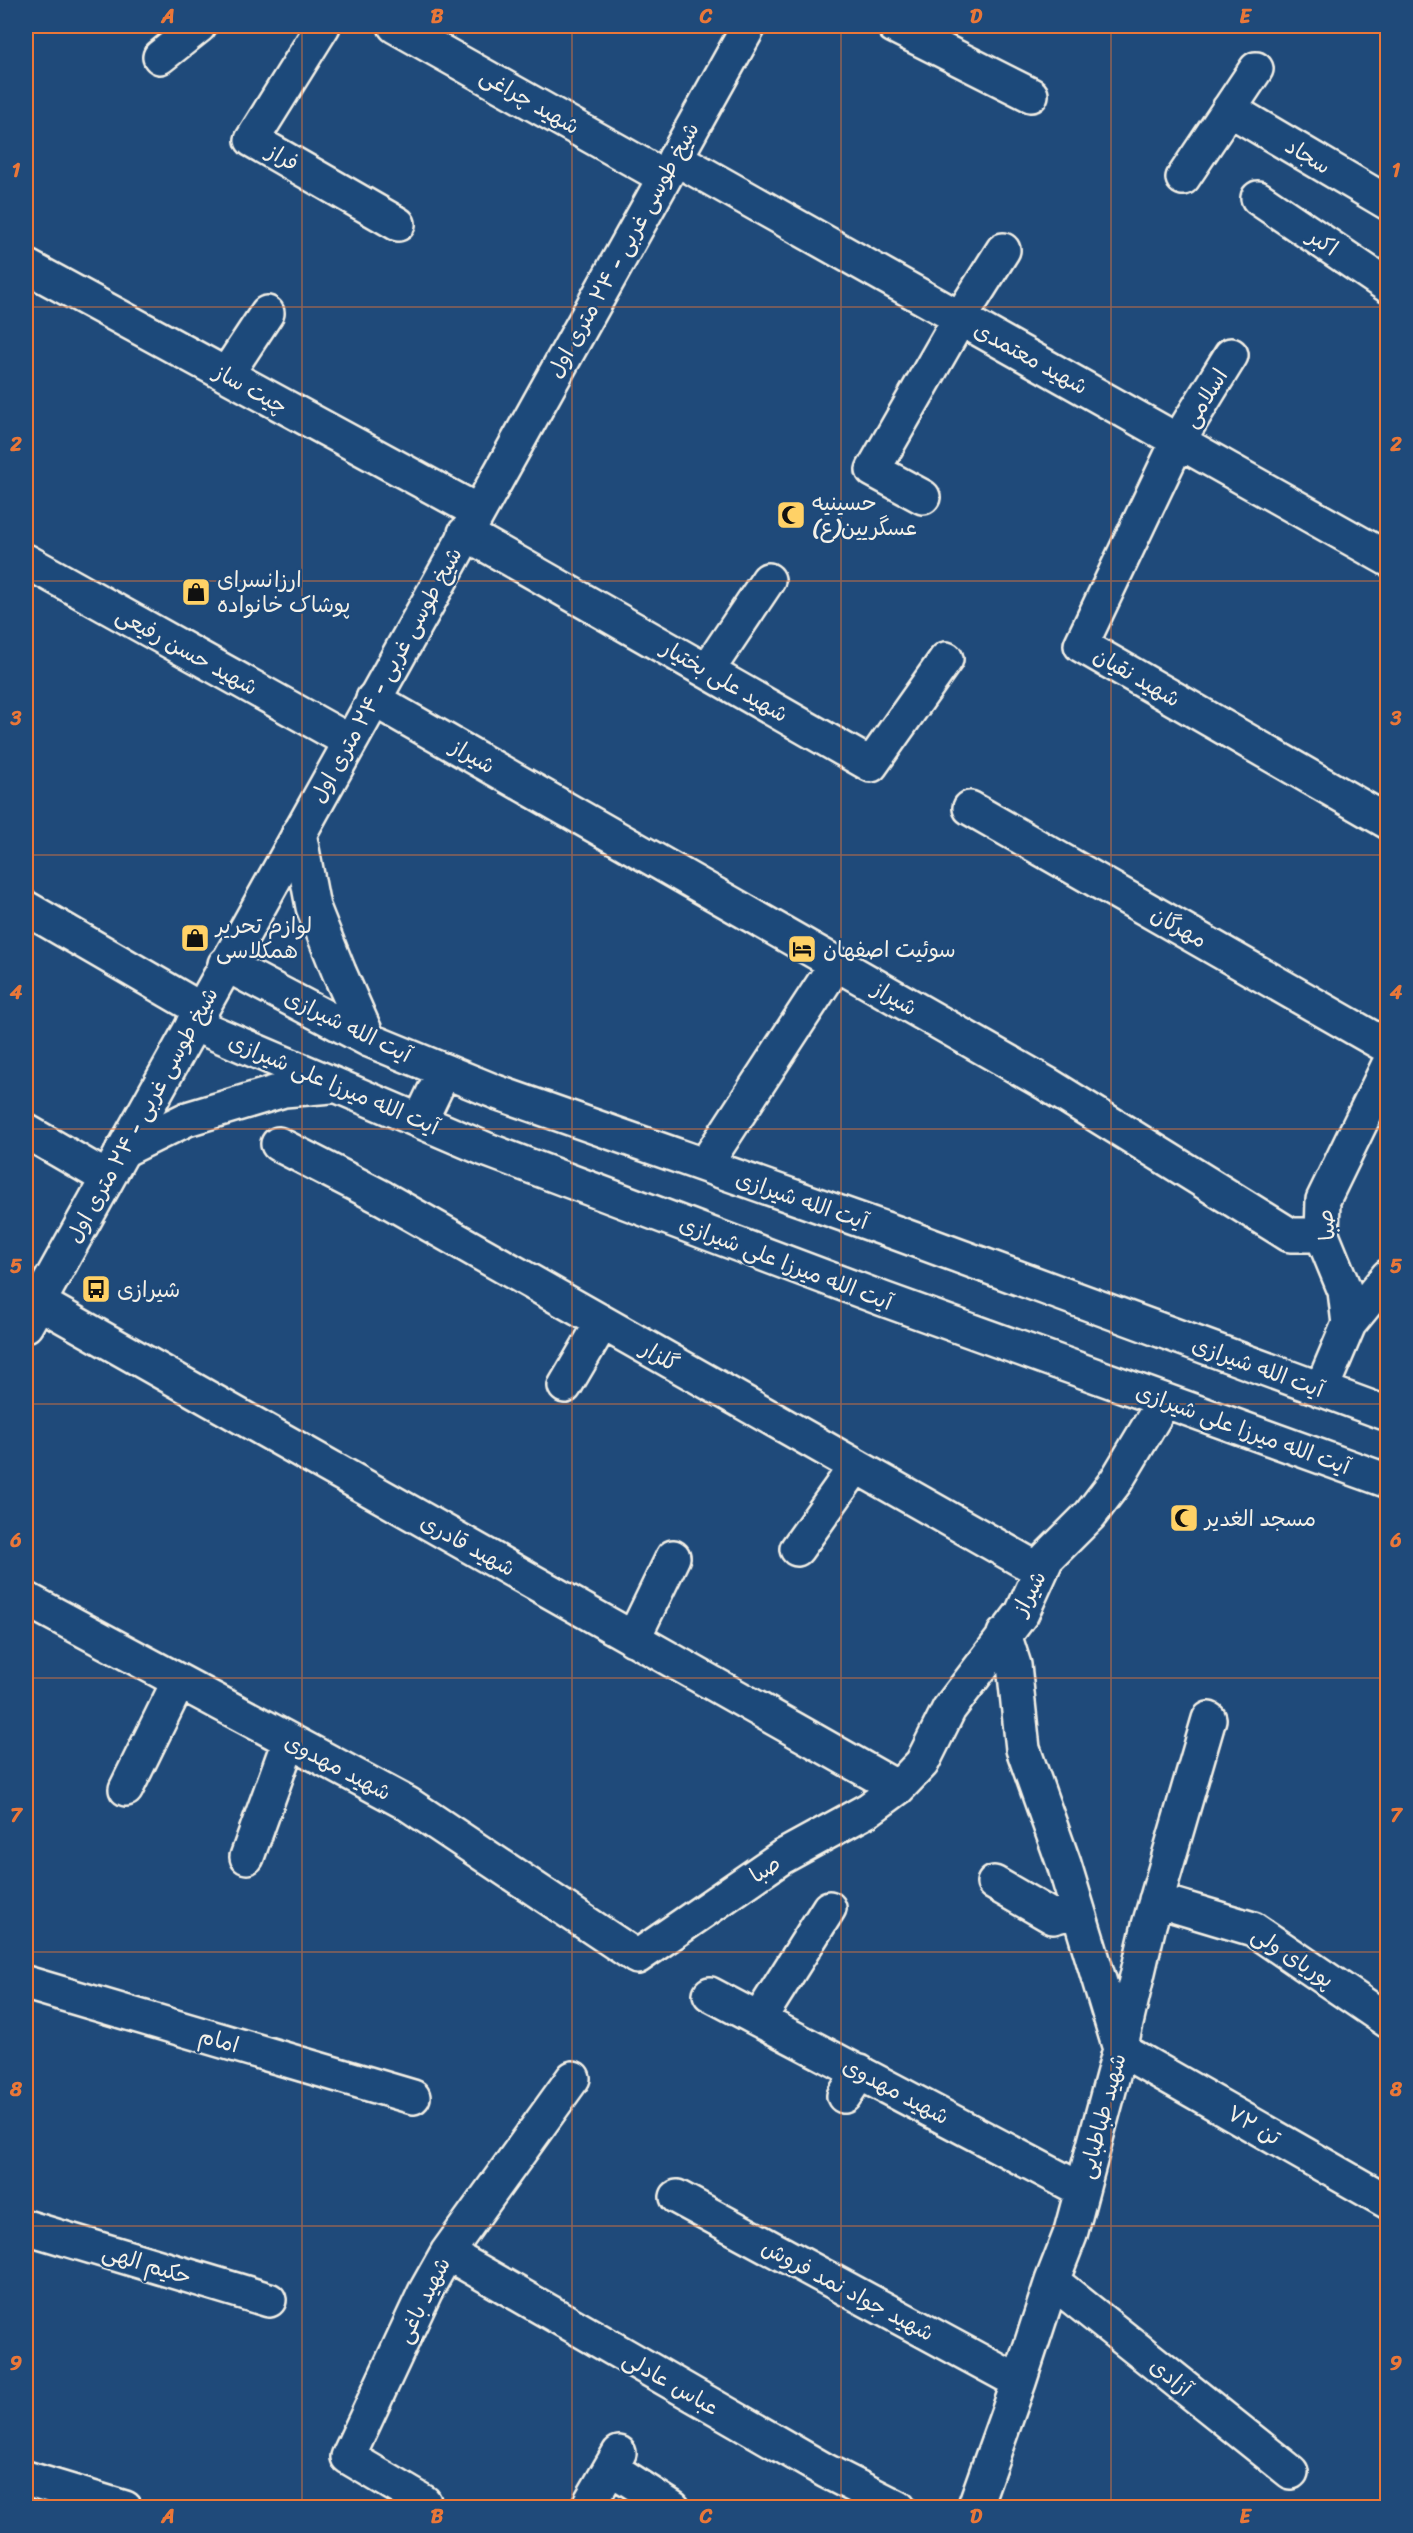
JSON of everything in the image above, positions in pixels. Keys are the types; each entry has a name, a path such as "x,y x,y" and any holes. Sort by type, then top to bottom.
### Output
{"street":[{"path":"160,57 198,26"},
{"name":"فراز","path":"323,26 252,140 398,224"},
{"name":"شهید چراغی","path":"395,26 669,168"},
{"name":"شیخ طوسی غربی - ۲۴ متری اول","path":"32,1314 749,26"},
{"path":"894,26 1031,95"},
{"path":"1183,178 1257,69"},
{"name":"سجاد","path":"1229,109 1388,203"},
{"name":"شهید معتمدی","path":"669,168 960,318 1388,559"},
{"name":"اکبر","path":"1258,198 1388,286"},
{"path":"923,497 873,470 960,318 1003,250"},
{"name":"چیت ساز","path":"26,267 226,375 471,522"},
{"path":"226,375 267,313"},
{"name":"اسلامی","path":"1178,441 1231,355"},
{"name":"شهید نقیان","path":"1178,441 1081,645 1388,822"},
{"name":"شهید علی بختیار","path":"471,522 706,671 871,765 946,659"},
{"name":"شهید حسن رفیعی","path":"26,561 349,741"},
{"path":"706,671 768,580"},
{"name":"شیراز","path":"373,699 1047,1084 1290,1235 1322,1235"},
{"name":"مهرگان","path":"970,808 1388,1047"},
{"path":"298,833 313,907 369,1040"},
{"name":"آیت الله میرزا علی شیرازی","path":"26,908 197,1017 336,1085 485,1149 861,1291 1388,1481"},
{"name":"آیت الله شیرازی","path":"225,964 369,1040 496,1092 894,1232 1388,1414"},
{"path":"705,1166 836,964"},
{"name":"صبا","path":"1321,1390 1349,1324 1345,1291 1322,1235 1323,1200 1388,1066"},
{"path":"420,1121 444,1071"},
{"path":"26,1131 115,1164 187,1119 284,1090 336,1085"},
{"name":"گلزار","path":"278,1144 383,1198 1041,1571"},
{"path":"1349,1324 1388,1276"},
{"name":"شهید قادری","path":"32,1314 633,1639 898,1788"},
{"path":"565,1386 602,1323"},
{"name":"شیراز","path":"898,1788 922,1763 949,1709 983,1667 1004,1634 1022,1612 1047,1558 1090,1515 1116,1481 1164,1401"},
{"path":"797,1549 855,1466"},
{"path":"633,1639 673,1557"},
{"name":"شهید مهدوی","path":"26,1599 408,1804 637,1957"},
{"path":"1004,1634 1014,1665 1023,1749 1064,1863 1120,2049"},
{"path":"126,1789 179,1682"},
{"name":"شهید طباطبایی","path":"974,2508 1070,2235 1120,2049 1156,1900 1209,1719"},
{"path":"247,1857 290,1741"},
{"name":"صبا","path":"637,1957 782,1857 868,1810 898,1788"},
{"path":"994,1883 1053,1917 1078,1910"},
{"name":"پوریای ولی","path":"1156,1900 1253,1929 1388,2021"},
{"path":"759,2019 829,1908"},
{"name":"امام","path":"26,1983 413,2097"},
{"name":"شهید مهدوی","path":"710,1994 759,2019 852,2084 1082,2190"},
{"name":"۷۲ تن","path":"1120,2049 1388,2202"},
{"name":"شهید باغی","path":"420,2508 424,2502 348,2457 425,2292 447,2253 573,2078"},
{"name":"شهید جواد نمد فروش","path":"676,2197 1019,2382"},
{"name":"حکیم الهی","path":"26,2227 268,2300"},
{"name":"عباس عادلی","path":"447,2253 826,2471 898,2508"},
{"name":"آزادی","path":"1052,2281 1291,2472"},
{"path":"587,2508 615,2461 673,2508"},
{"path":"26,2478 125,2508"}],"place":[{"name":"حسینیه عسگریین(ع)","path":"791,515"},
{"name":"ارزانسرای پوشاک خانواده","path":"196,592"},
{"name":"لوازم تحریر همکلاسی","path":"195,938"},
{"name":"سوئیت اصفهان","path":"802,949"},
{"name":"شیرازی","path":"96,1289"},
{"name":"مسجد الغدیر","path":"1184,1518"}]}
